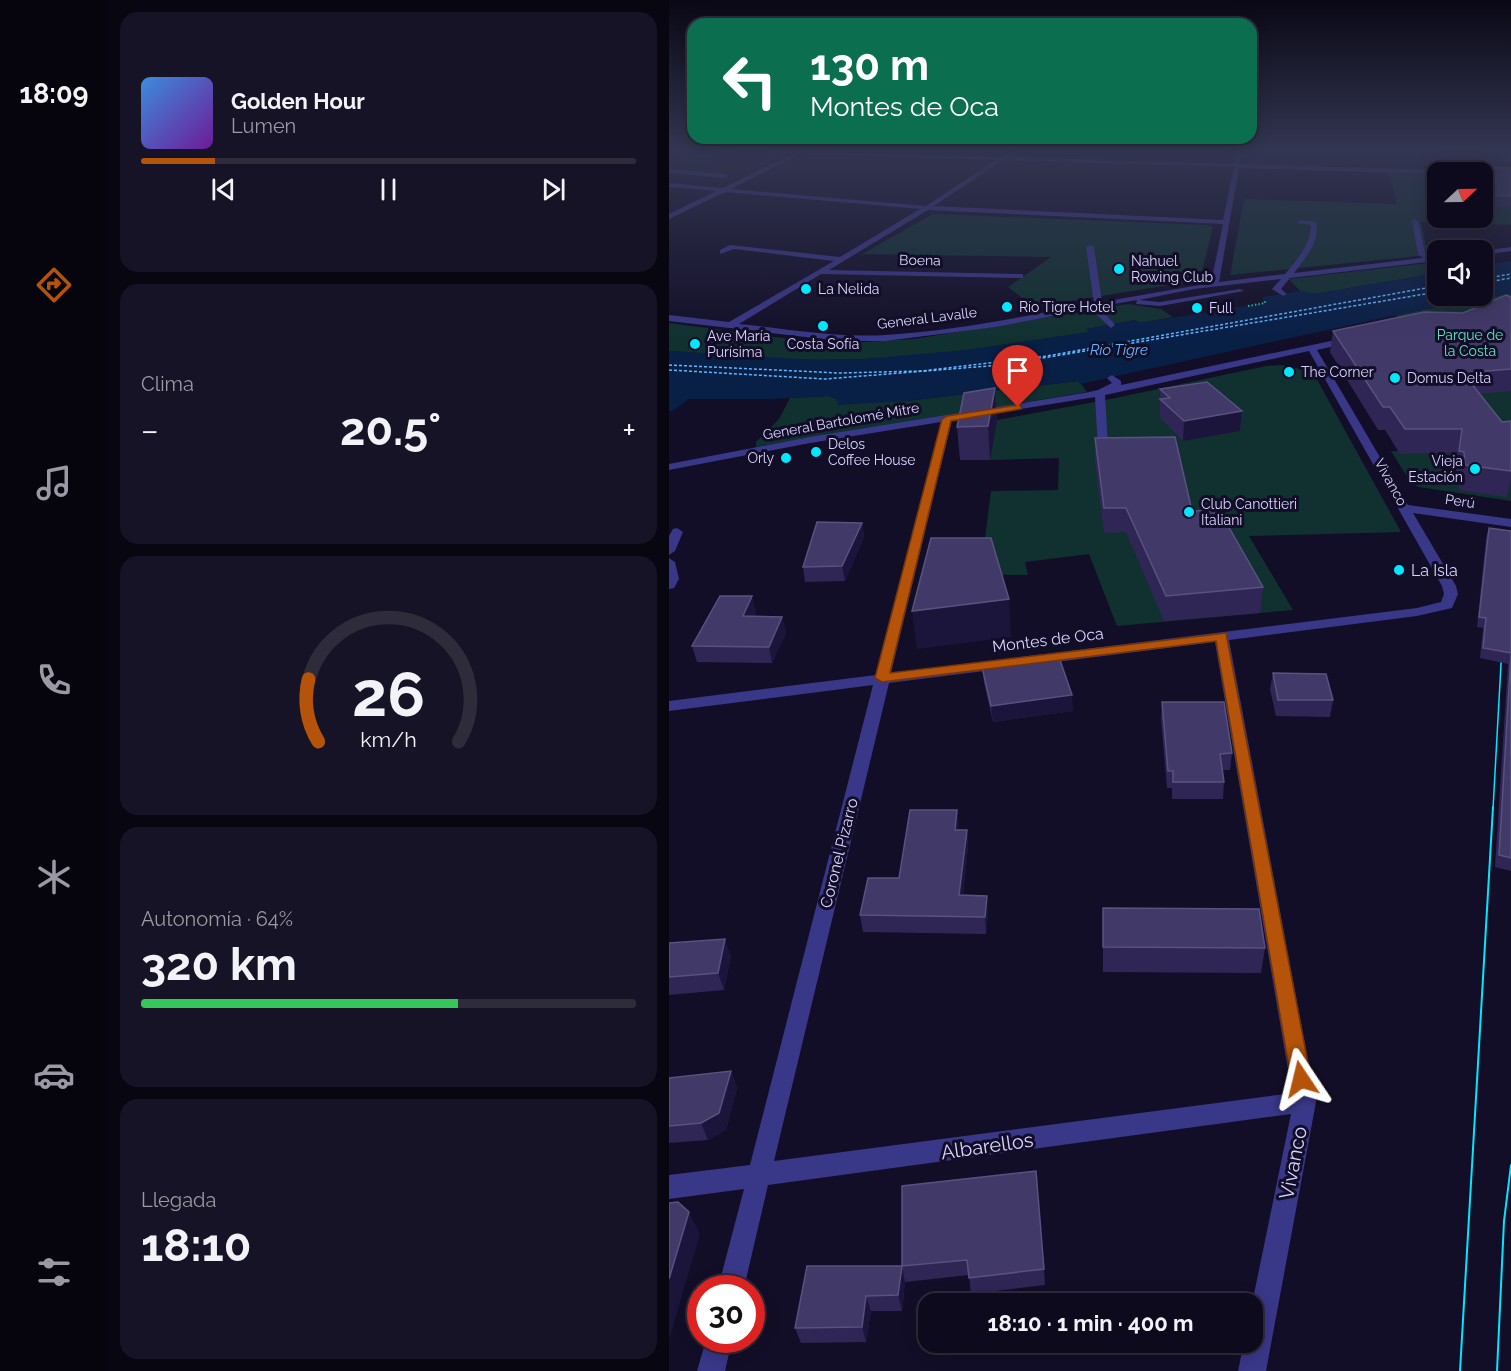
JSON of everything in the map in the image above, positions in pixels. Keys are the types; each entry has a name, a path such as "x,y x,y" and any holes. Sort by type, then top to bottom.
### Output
{"street":[{"path":"729,326 920,212"},
{"path":"1012,212 1226,222"},
{"path":"1215,284 1228,212"},
{"path":"1415,221 1422,254 1427,257"},
{"path":"1283,294 1277,289 1285,281 1286,276 1294,268 1313,238 1314,223 1300,222"},
{"path":"723,252 733,247 840,259"},
{"path":"1090,247 1100,313 1111,325"},
{"path":"1493,251 1511,249"},
{"name":"General Lavalle","path":"669,318 840,338 871,339 965,328 1215,284 1427,263"},
{"name":"Boena","path":"819,272 1020,276"},
{"path":"1127,299 1160,304 1251,289 1252,280"},
{"name":"General Bartolomé Mitre","path":"669,467 810,440 1100,393 1365,337"},
{"name":"Vivanco","path":"1312,348 1381,457 1405,508 1449,586 1451,594 1447,605 1431,610"},
{"path":"1112,378 1118,383 1100,393 1103,449 1125,448"},
{"name":"Coronel Pizarro","path":"734,1275 947,419"},
{"name":"Perú","path":"1405,508 1511,523"},
{"path":"669,551 677,532"},
{"path":"669,562 672,579 669,585"},
{"name":"Montes de Oca","path":"669,706 1431,610"},
{"name":"Vivanco","path":"1221,636 1305,1102 1252,1371"},
{"name":"Albarellos","path":"669,1187 760,1177 1305,1102"},
{"path":"711,1371 716,1353"}],"path":[{"path":"1248,306 1265,303 1265,299"}],"green space":[{"path":"1242,212 1427,212 1427,222 1421,222 1427,255 1230,275"},
{"path":"1493,212 1511,212 1511,225 1493,224"},
{"name":"Nahuel Rowing Club","path":"933,214 1213,227 1200,280 1034,307 1008,287 1051,257 862,254"},
{"path":"1427,263 1427,275 1314,294 1300,291 1289,279"},
{"name":"Parque de la Costa","path":"1511,293 1511,501 1419,487 1411,483 1391,451 1408,451 1410,323 1395,315 1442,306 1493,306 1493,296"},
{"path":"1128,304 1161,309 1173,317 1140,323 1135,320 1087,329 1090,332 1006,345 892,357 840,360 791,359 669,351 669,323 830,344 914,339"},
{"name":"Club Canottieri Italiani","path":"1281,365 1314,374 1401,532 1249,536 1293,610 1117,626 1089,554 1025,562 1028,575 935,574 985,538 991,491 1058,490 1059,458 990,460 997,420 1111,399 1266,366"},
{"path":"1079,381 1087,392 756,447 756,442 779,419 790,398 829,396 836,399 906,401"}],"water":[{"name":"Río Tigre","path":"1511,261 1511,293 1493,296 1493,263"},
{"name":"Río Tigre","path":"1427,275 1427,306 1443,306 1080,384 1078,381 906,401 838,405 836,399 829,396 688,399 673,411 669,411 669,351 816,360 864,359 966,350 1089,332 1086,329 1135,320 1140,323 1263,303 1263,297 1301,291 1314,294"}],"building":[{"path":"1506,295 1511,297 1511,369 1463,373 1502,422 1511,421 1511,471 1465,465 1464,452 1459,451 1462,429 1405,429 1390,407 1383,407 1333,331 1424,312 1463,313 1480,306 1493,306 1493,300"},
{"path":"1207,382 1242,411 1184,421 1160,399 1170,398 1160,389"},
{"path":"995,388 988,426 957,427 964,393"},
{"path":"1175,437 1192,511 1219,510 1263,587 1166,596 1126,508 1104,508 1095,438"},
{"path":"817,522 862,523 842,566 803,567"},
{"path":"1489,528 1511,531 1511,653 1483,648 1486,618 1479,617"},
{"path":"931,538 991,538 1009,599 912,611"},
{"path":"720,596 752,596 743,616 782,617 769,647 692,646"},
{"path":"1511,654 1511,858 1499,855"},
{"path":"1059,657 1072,695 991,706 982,667"},
{"path":"1273,673 1326,674 1333,700 1278,700"},
{"path":"1162,702 1224,702 1232,753 1220,754 1224,782 1173,782 1173,771 1168,771"},
{"path":"910,810 957,810 955,830 967,830 959,895 987,896 985,917 860,915 868,878 899,878"},
{"path":"1103,908 1259,909 1265,948 1103,947"},
{"path":"725,939 718,973 669,977 669,943"},
{"path":"731,1071 719,1113 701,1123 669,1126 669,1078"},
{"path":"1036,1171 1044,1269 969,1278 967,1260 902,1266 902,1186"},
{"path":"678,1202 689,1212 669,1279 669,1203"},
{"path":"807,1266 902,1266 898,1295 866,1296 862,1327 795,1328"}],"ferry route":[{"path":"1493,277 1511,274"},
{"path":"1493,281 1511,278"},
{"path":"669,365 839,373 922,371 1047,356 1427,288"},
{"path":"669,370 825,379 1001,365 1427,294"}],"tram line":[{"path":"1493,809 1502,646"},
{"path":"1460,1371 1493,807"},
{"path":"1497,1371 1504,1221 1511,1165"}],"place":[{"name":"Nahuel Rowing Club","path":"1119,269"},
{"name":"La Nelida","path":"806,289"},
{"name":"Río Tigre Hotel","path":"1007,307"},
{"name":"Full","path":"1197,308"},
{"name":"Costa Sofía","path":"823,326"},
{"name":"Ave María Purísima","path":"695,344"},
{"name":"The Corner","path":"1289,372"},
{"name":"Domus Delta","path":"1395,378"},
{"name":"Delos Coffee House","path":"816,452"},
{"name":"Orly","path":"786,458"},
{"name":"Vieja Estación","path":"1475,469"},
{"name":"Club Canottieri Italiani","path":"1189,512"},
{"name":"La Isla","path":"1399,570"}],"route":[{"path":"1018,407 947,419 882,678 1221,636 1301,1079"}]}
